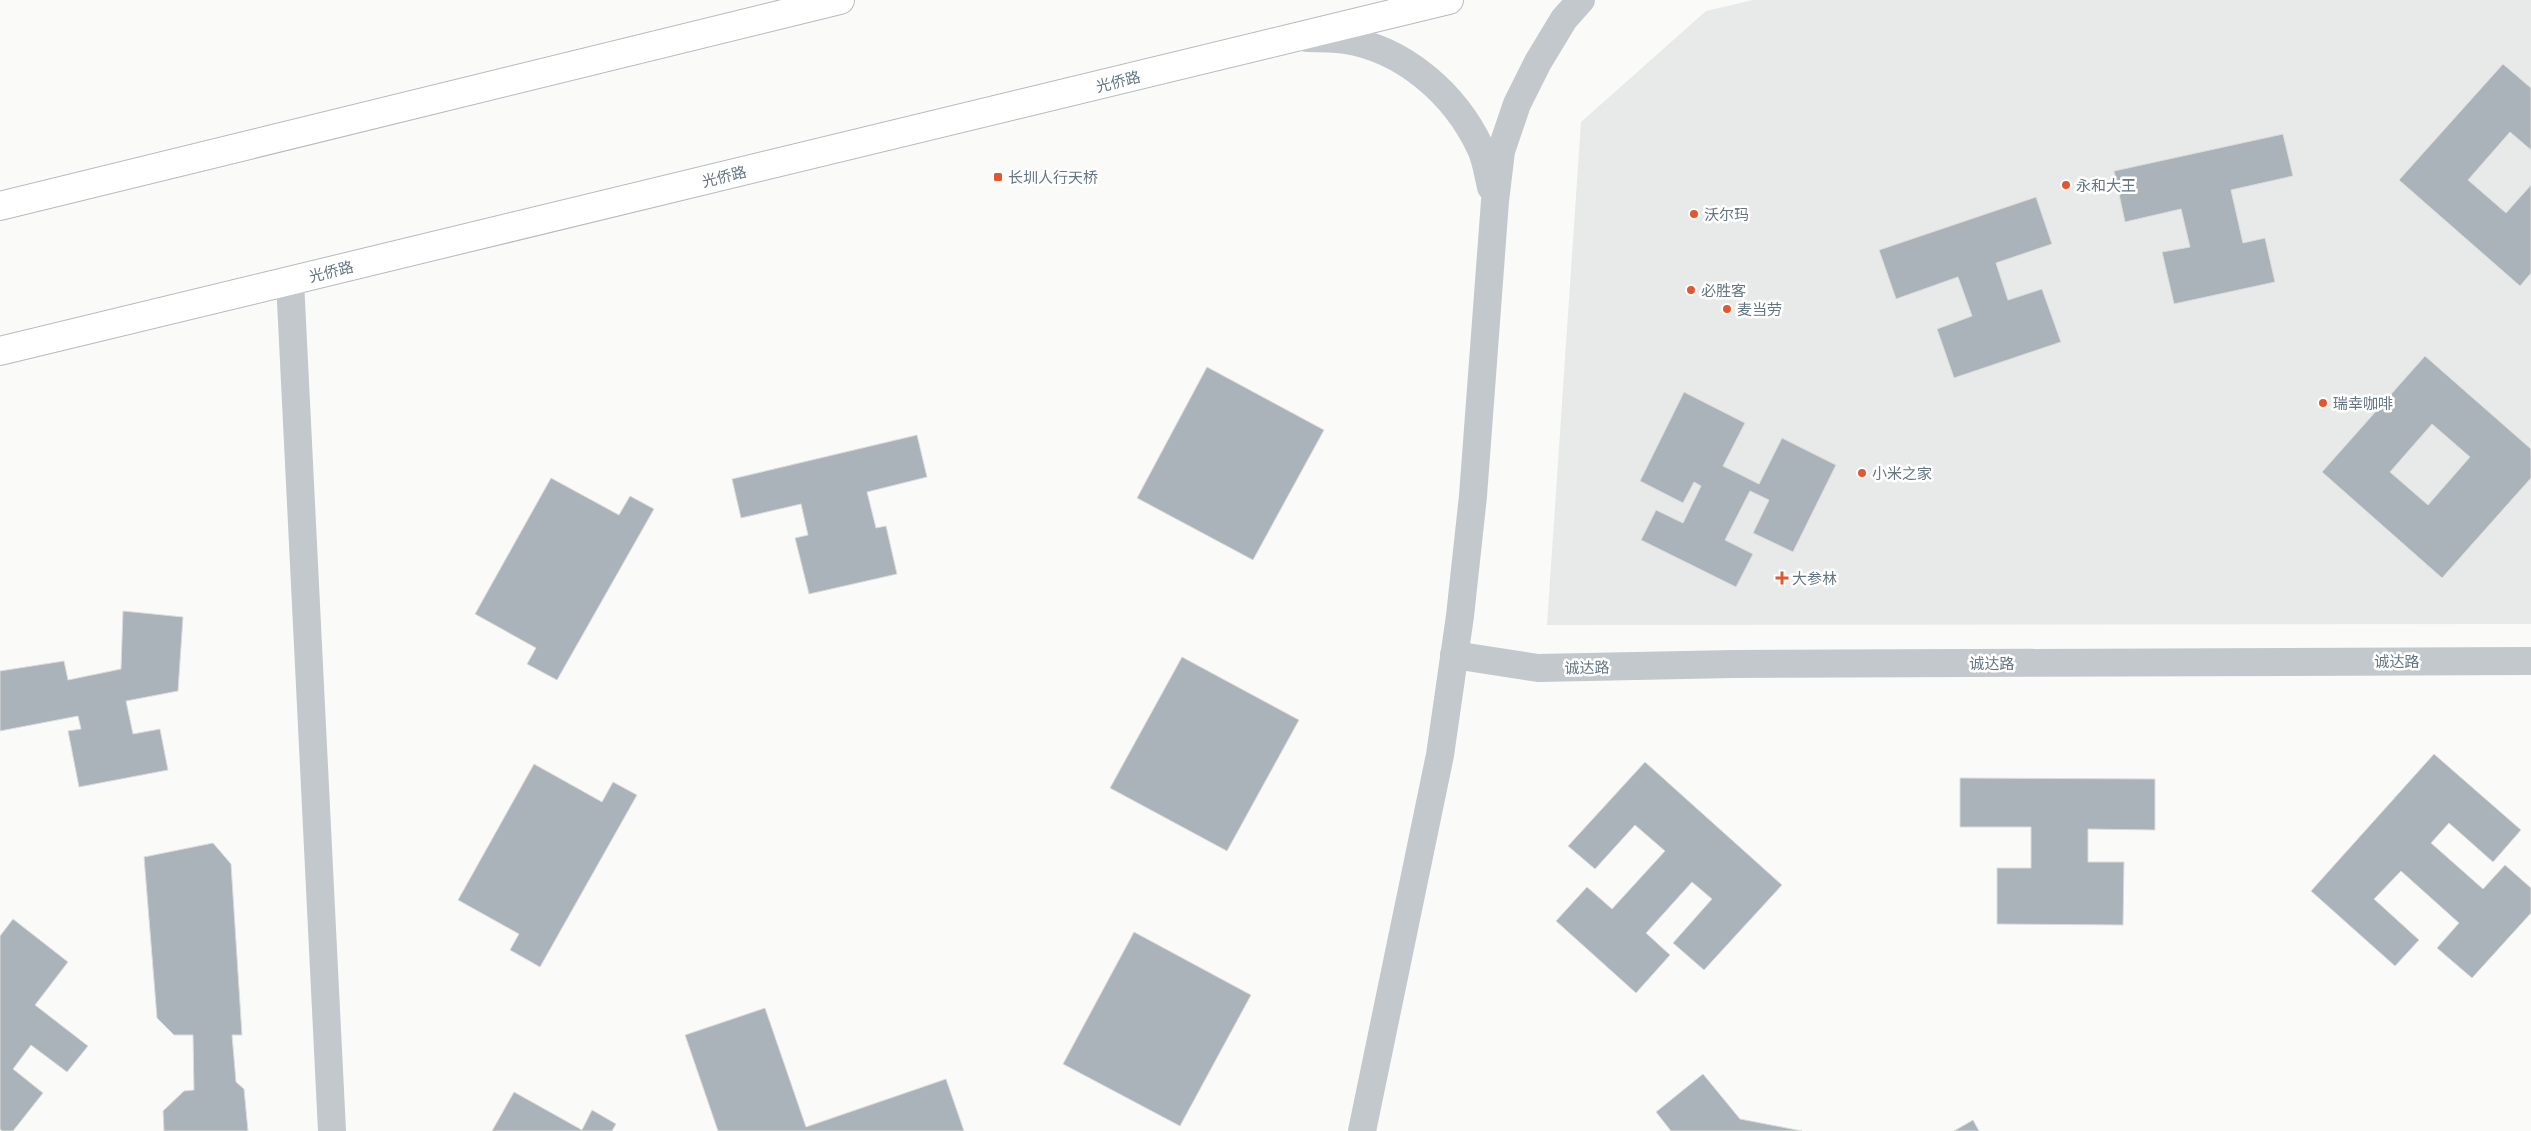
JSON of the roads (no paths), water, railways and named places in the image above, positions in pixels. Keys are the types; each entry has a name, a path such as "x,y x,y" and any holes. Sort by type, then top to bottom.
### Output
{"main road":[{"path":"0,206 840,0"},
{"name":"光侨路","path":"0,351 1449,0"}],"street":[{"path":"1362,1131 1440,755 1473,496 1495,201 1501,151 1517,104 1542,55 1564,19 1581,0"},
{"path":"1296,37 1345,40 1386,52 1425,76 1459,110 1481,148 1495,201"},
{"path":"290,281 332,1131"},
{"name":"诚达路","path":"1454,655 1538,668 1743,664 2531,661"}],"place":[{"name":"长圳人行天桥","path":"998,177"},
{"name":"永和大王","path":"2066,185"},
{"name":"沃尔玛","path":"1694,214"},
{"name":"必胜客","path":"1691,290"},
{"name":"麦当劳","path":"1727,309"},
{"name":"瑞幸咖啡","path":"2323,403"},
{"name":"小米之家","path":"1862,473"},
{"name":"大参林","path":"1782,578"}]}
